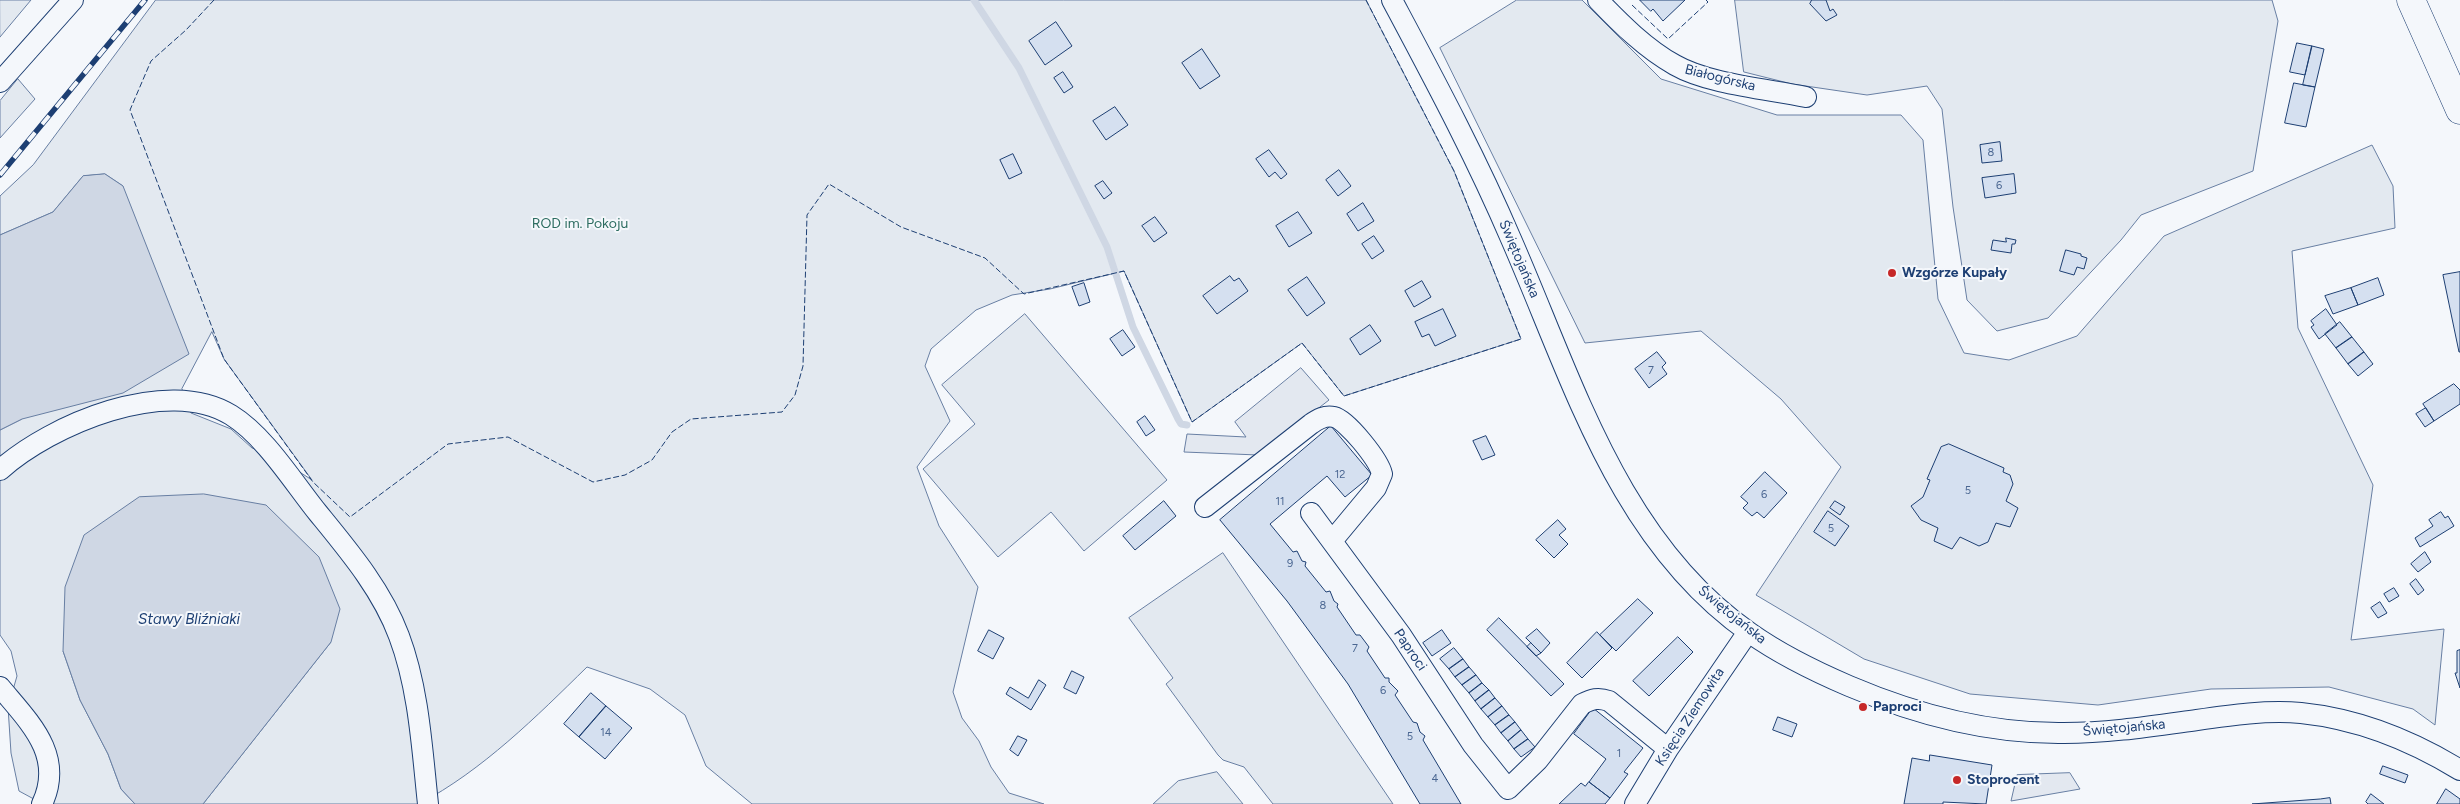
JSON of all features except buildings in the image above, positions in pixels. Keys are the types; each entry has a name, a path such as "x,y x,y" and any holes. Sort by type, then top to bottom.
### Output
{"street":[{"path":"0,82 73,0"},
{"name":"Świętojańska","path":"1392,0 1455,118 1511,238 1600,449 1627,497 1659,544 1698,588 1748,632 1786,656 1878,699 1966,724 2010,731 2062,733 2117,731 2234,715 2298,713 2343,720 2387,733 2429,752 2460,770"},
{"name":"Białogórska","path":"1598,0 1643,41 1674,65 1704,76 1806,97"},
{"path":"2411,0 2460,110"},
{"path":"0,470 25,450 52,435 97,415 143,403 192,401 216,407 247,427 358,564 382,601 399,636 418,715 428,804"},
{"path":"1205,507 1311,424 1321,418 1336,417 1344,422 1377,462 1382,474 1376,488 1332,541"},
{"name":"Paproci","path":"1311,513 1401,636 1473,745 1508,789 1538,760 1582,704 1592,699 1601,698 1609,701 1668,749"},
{"name":"Księcia Ziemowita","path":"1634,804 1668,749 1748,632"},
{"path":"0,687 38,733 45,747 48,765 48,787 42,804"}],"green space":[{"path":"0,0 31,0 0,37"},
{"name":"ROD im. Pokoju","path":"156,0 1366,0 1454,171 1521,339 1344,396 1302,343 1192,422 1124,271 1050,289 1012,295 976,310 931,349 925,366 950,421 917,467 939,526 978,587 953,692 962,718 979,741 991,767 1009,793 1044,804 752,804 706,766 685,715 650,689 587,667 487,759 443,790 419,804 203,804 331,642 63,651 80,700 108,754 121,789 135,804 43,804 19,791 11,753 8,707 17,676 11,651 0,635 0,430 22,419 123,186 105,174 83,176 53,212 0,235 0,196 33,165","holes":["212,332 224,359 312,480 273,455 252,448 231,429 191,413 182,389"]},
{"path":"1517,0 1582,0 1661,79 1777,115 1901,115 1923,140 1938,299 1964,353 2009,360 2077,336 2164,236 2372,145 2393,186 2395,228 2292,251 2298,328 2373,485 2351,640 2444,629 2435,725 2413,709 2329,687 2211,689 2098,705 1970,694 1864,659 1756,595 1841,467 1781,399 1701,331 1585,343 1440,48"},
{"path":"1735,0 2272,0 2278,21 2253,171 2141,215 2121,240 2048,318 1997,331 1967,300 1953,207 1942,109 1927,86 1867,95 1792,84 1744,72"},
{"path":"18,79 35,99 0,138 0,101"},
{"path":"1025,314 1167,480 1084,551 1051,512 998,557 923,469 975,424 942,385"},
{"path":"1223,553 1393,804 1273,804 1244,767 1223,760 1218,755 1166,684 1173,678 1129,618"},
{"path":"1217,772 1243,804 1153,804 1178,781"}],"shaded area":[{"path":"1301,368 1329,400 1258,455 1184,452 1187,434 1246,437 1235,422"},
{"path":"2070,773 2080,789 2011,801 2017,775"}],"water":[{"path":"105,174 123,186 189,354 123,393 22,419 0,430 0,235 53,212 83,176"},
{"name":"Stawy Bliźniaki","path":"204,494 266,505 319,557 340,609 331,642 203,804 135,804 121,789 108,754 80,700 63,651 65,587 84,535 139,497"}],"waterway":[{"path":"974,0 1019,68 1107,247 1133,327 1178,419 1181,424 1187,425"}],"railway":[{"path":"0,175 145,0"}],"fence":[{"path":"214,0 186,30 151,61 130,110 224,359 313,482 350,517 448,444 508,437 593,482 625,475 652,460 672,432 691,419 782,412 795,395 803,366 807,215 829,184 901,227 985,258 1024,294 1124,271 1192,422 1302,343 1344,396 1521,339 1454,171 1366,0"},
{"path":"1632,5 1668,39 1708,2 1706,0"}],"place":[{"name":"Wzgórze Kupały","path":"1892,273"},
{"name":"Paproci","path":"1863,707"},
{"name":"Stoprocent","path":"1957,780"}]}
